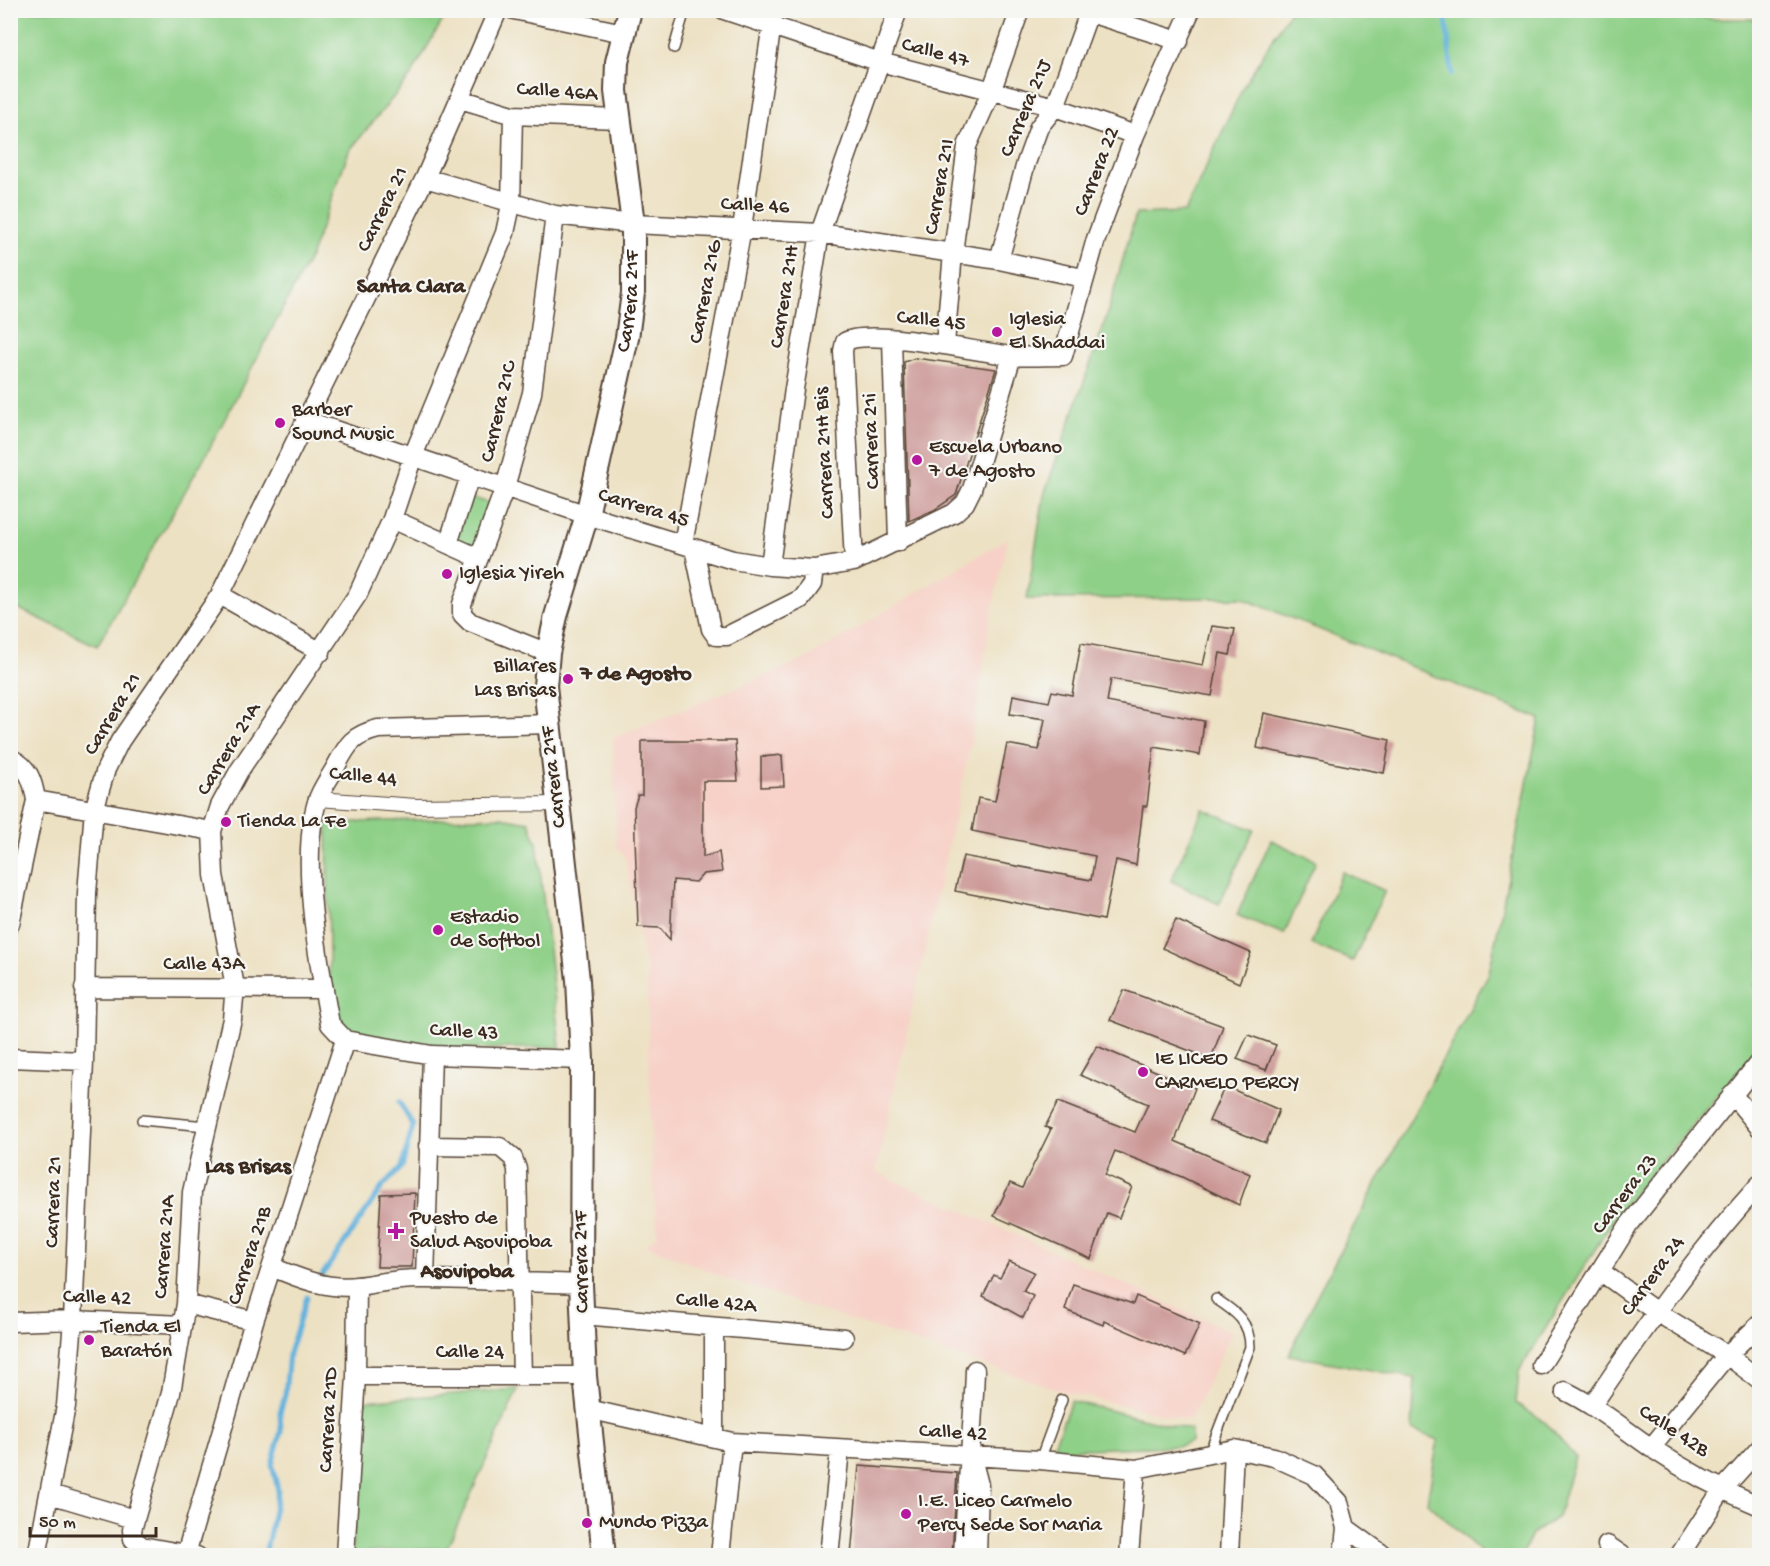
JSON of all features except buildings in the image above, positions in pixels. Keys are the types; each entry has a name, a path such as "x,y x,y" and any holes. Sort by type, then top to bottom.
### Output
{"street":[{"name":"Carrera 21","path":"37,1556 66,1406 73,1320 84,1061 87,893 94,810 106,769 120,741 220,595 425,178 498,10"},
{"path":"514,10 623,33"},
{"name":"Carrera 21F","path":"604,1556 585,1376 581,1284 582,1060 574,947 545,686 548,653 556,616 587,515 627,338 633,293 633,224 618,119 617,62 630,10"},
{"name":"Calle 47","path":"724,10 773,18 879,62 1055,107 1135,135"},
{"name":"Carrera 21H","path":"770,566 820,233 898,10"},
{"name":"Carrera 21I","path":"945,344 953,253 967,146 991,92 1020,10"},
{"name":"Carrera 22","path":"1063,356 1083,278 1135,135 1191,10"},
{"path":"1086,11 1179,41"},
{"name":"Carrera 21J","path":"999,260 1026,164 1039,127 1055,107 1086,11"},
{"name":"Carrera 21G","path":"689,546 742,228 773,18"},
{"name":"Calle 46A","path":"460,99 513,115 618,119"},
{"name":"Carrera 21A","path":"134,1519 171,1393 186,1304 192,1192 232,1019 235,987 214,875 212,831 220,806 239,771 358,594 393,519 413,456 505,233 511,205 513,115"},
{"name":"Calle 46","path":"425,178 511,205 555,215 633,224 820,233 999,260 1083,278"},
{"name":"Carrera 21C","path":"548,653 470,622 462,614 462,604 505,487 532,393 555,215"},
{"name":"Calle 45","path":"845,342 851,338 892,339 945,344 1012,356 1063,356"},
{"name":"Carrera 21i","path":"892,339 898,542"},
{"name":"Carrera 21H Bis","path":"845,342 843,351 854,562"},
{"name":"Carrera 45","path":"305,420 587,515 733,560 770,566 814,569 854,562 954,513 965,503 972,489 1012,356"},
{"path":"448,544 470,476"},
{"path":"393,519 479,558"},
{"path":"689,546 711,629 716,636 727,636 801,599 812,584 814,569"},
{"path":"220,595 321,652"},
{"name":"Calle 44","path":"548,724 378,729 360,733 347,746 318,799 416,806 558,804"},
{"path":"10,758 27,770 33,782 36,800 17,855 10,924"},
{"path":"318,799 312,820 309,864 330,1024 345,1040"},
{"path":"36,800 212,831"},
{"name":"Calle 43A","path":"84,988 324,989"},
{"name":"Calle 43","path":"345,1040 432,1055 582,1060"},
{"name":"Carrera 21B","path":"192,1555 254,1321 345,1040"},
{"path":"425,1279 432,1055"},
{"path":"10,1058 84,1061"},
{"name":"Carrera 23","path":"1540,1365 1628,1226 1760,1061"},
{"path":"1732,1094 1760,1128"},
{"path":"428,1146 500,1147 513,1158 518,1169 522,1376"},
{"name":"Carrera 24","path":"1593,1404 1655,1311 1714,1234 1760,1184"},
{"path":"272,1268 331,1286 357,1286 394,1279 581,1284"},
{"path":"1600,1271 1655,1311 1728,1355 1760,1380"},
{"name":"Carrera 21D","path":"345,1556 356,1376 357,1286"},
{"path":"186,1304 254,1321"},
{"name":"Calle 42A","path":"583,1315 844,1338"},
{"name":"Calle 42","path":"10,1322 73,1320 182,1325"},
{"path":"1651,1448 1728,1355 1760,1324"},
{"path":"714,1326 714,1438"},
{"path":"963,1556 966,1484 972,1458 975,1370"},
{"name":"Calle 24","path":"356,1376 585,1376"},
{"name":"Calle 42B","path":"1565,1390 1593,1404 1651,1448 1722,1490 1760,1506"},
{"name":"Calle 42","path":"588,1409 732,1442 972,1458 1040,1460 1136,1469 1234,1449 1274,1457 1314,1475 1339,1503 1346,1528"},
{"path":"720,1556 732,1442"},
{"path":"1679,1556 1722,1490 1760,1448"},
{"path":"1229,1556 1234,1449"},
{"path":"829,1556 840,1450"},
{"path":"972,1458 979,1485 977,1556"},
{"path":"1129,1556 1136,1469"},
{"path":"50,1494 134,1519 133,1539 142,1546 192,1555"},
{"path":"1343,1556 1346,1528"},
{"path":"1346,1528 1384,1556"},
{"path":"1607,1545 1623,1556"}],"lane":[{"path":"674,48 686,10"},
{"path":"142,1120 206,1126"},
{"path":"1209,1454 1250,1347 1250,1334 1242,1319 1216,1299"},
{"path":"1040,1460 1062,1400"}],"shaded area":[{"path":"1008,538 991,615 972,737 876,1172 1232,1332 1190,1420 1065,1392 730,1280 646,1245 657,1235 652,1173 647,974 625,856 616,847 613,738 804,660"}],"green space":[{"path":"10,11 448,11 410,77 349,151 311,255 208,451 97,646 11,605"},
{"path":"1290,11 1636,11 1715,19 1759,19 1760,979 1754,984 1759,991 1759,1042 1753,1054 1619,1211 1519,1371 1516,1403 1546,1423 1575,1457 1558,1517 1532,1534 1522,1555 1484,1555 1427,1502 1438,1440 1412,1430 1415,1378 1289,1355 1317,1295 1489,973 1540,719 1242,598 1027,599 1044,495 1103,328 1136,214 1185,212 1244,85"},
{"path":"470,497 492,504 472,554 453,546"},
{"path":"1203,809 1254,830 1219,904 1171,881"},
{"name":"Estadio de Softbol","path":"501,817 529,822 537,843 560,1047 427,1050 342,1036 330,1017 327,823"},
{"path":"1271,840 1316,861 1284,934 1237,915"},
{"path":"1342,872 1385,891 1353,961 1311,944"},
{"path":"518,1389 447,1548 352,1553 362,1401"},
{"path":"1071,1401 1191,1430 1191,1442 1179,1446 1052,1450"}],"waterway":[{"path":"1445,10 1452,74"},
{"path":"323,1274 383,1186 402,1167 413,1125 399,1102"},
{"path":"265,1556 278,1490 272,1465 281,1431 280,1412 285,1395 289,1353 307,1297"}],"place":[{"name":"Iglesia El Shaddai","path":"997,332"},
{"name":"Barber Sound Music","path":"280,423"},
{"name":"Escuela Urbano 7 de Agosto","path":"917,460"},
{"name":"Iglesia Yireh","path":"447,574"},
{"name":"Billares Las Brisas","path":"568,679"},
{"name":"Tienda La Fe","path":"226,822"},
{"name":"Estadio de Softbol","path":"438,930"},
{"name":"IE LICEO CARMELO PERCY","path":"1143,1072"},
{"name":"Puesto de Salud Asovipoba","path":"396,1231"},
{"name":"Tienda El Baratón","path":"89,1340"},
{"name":"I.E. Liceo Carmelo Percy Sede Sor Maria","path":"906,1514"},
{"name":"Mundo Pizza","path":"587,1523"}],"district":[{"name":"Santa Clara","path":"411,288"},
{"name":"7 de Agosto","path":"636,675"},
{"name":"Las Brisas","path":"248,1168"},
{"name":"Asovipoba","path":"467,1273"}]}
